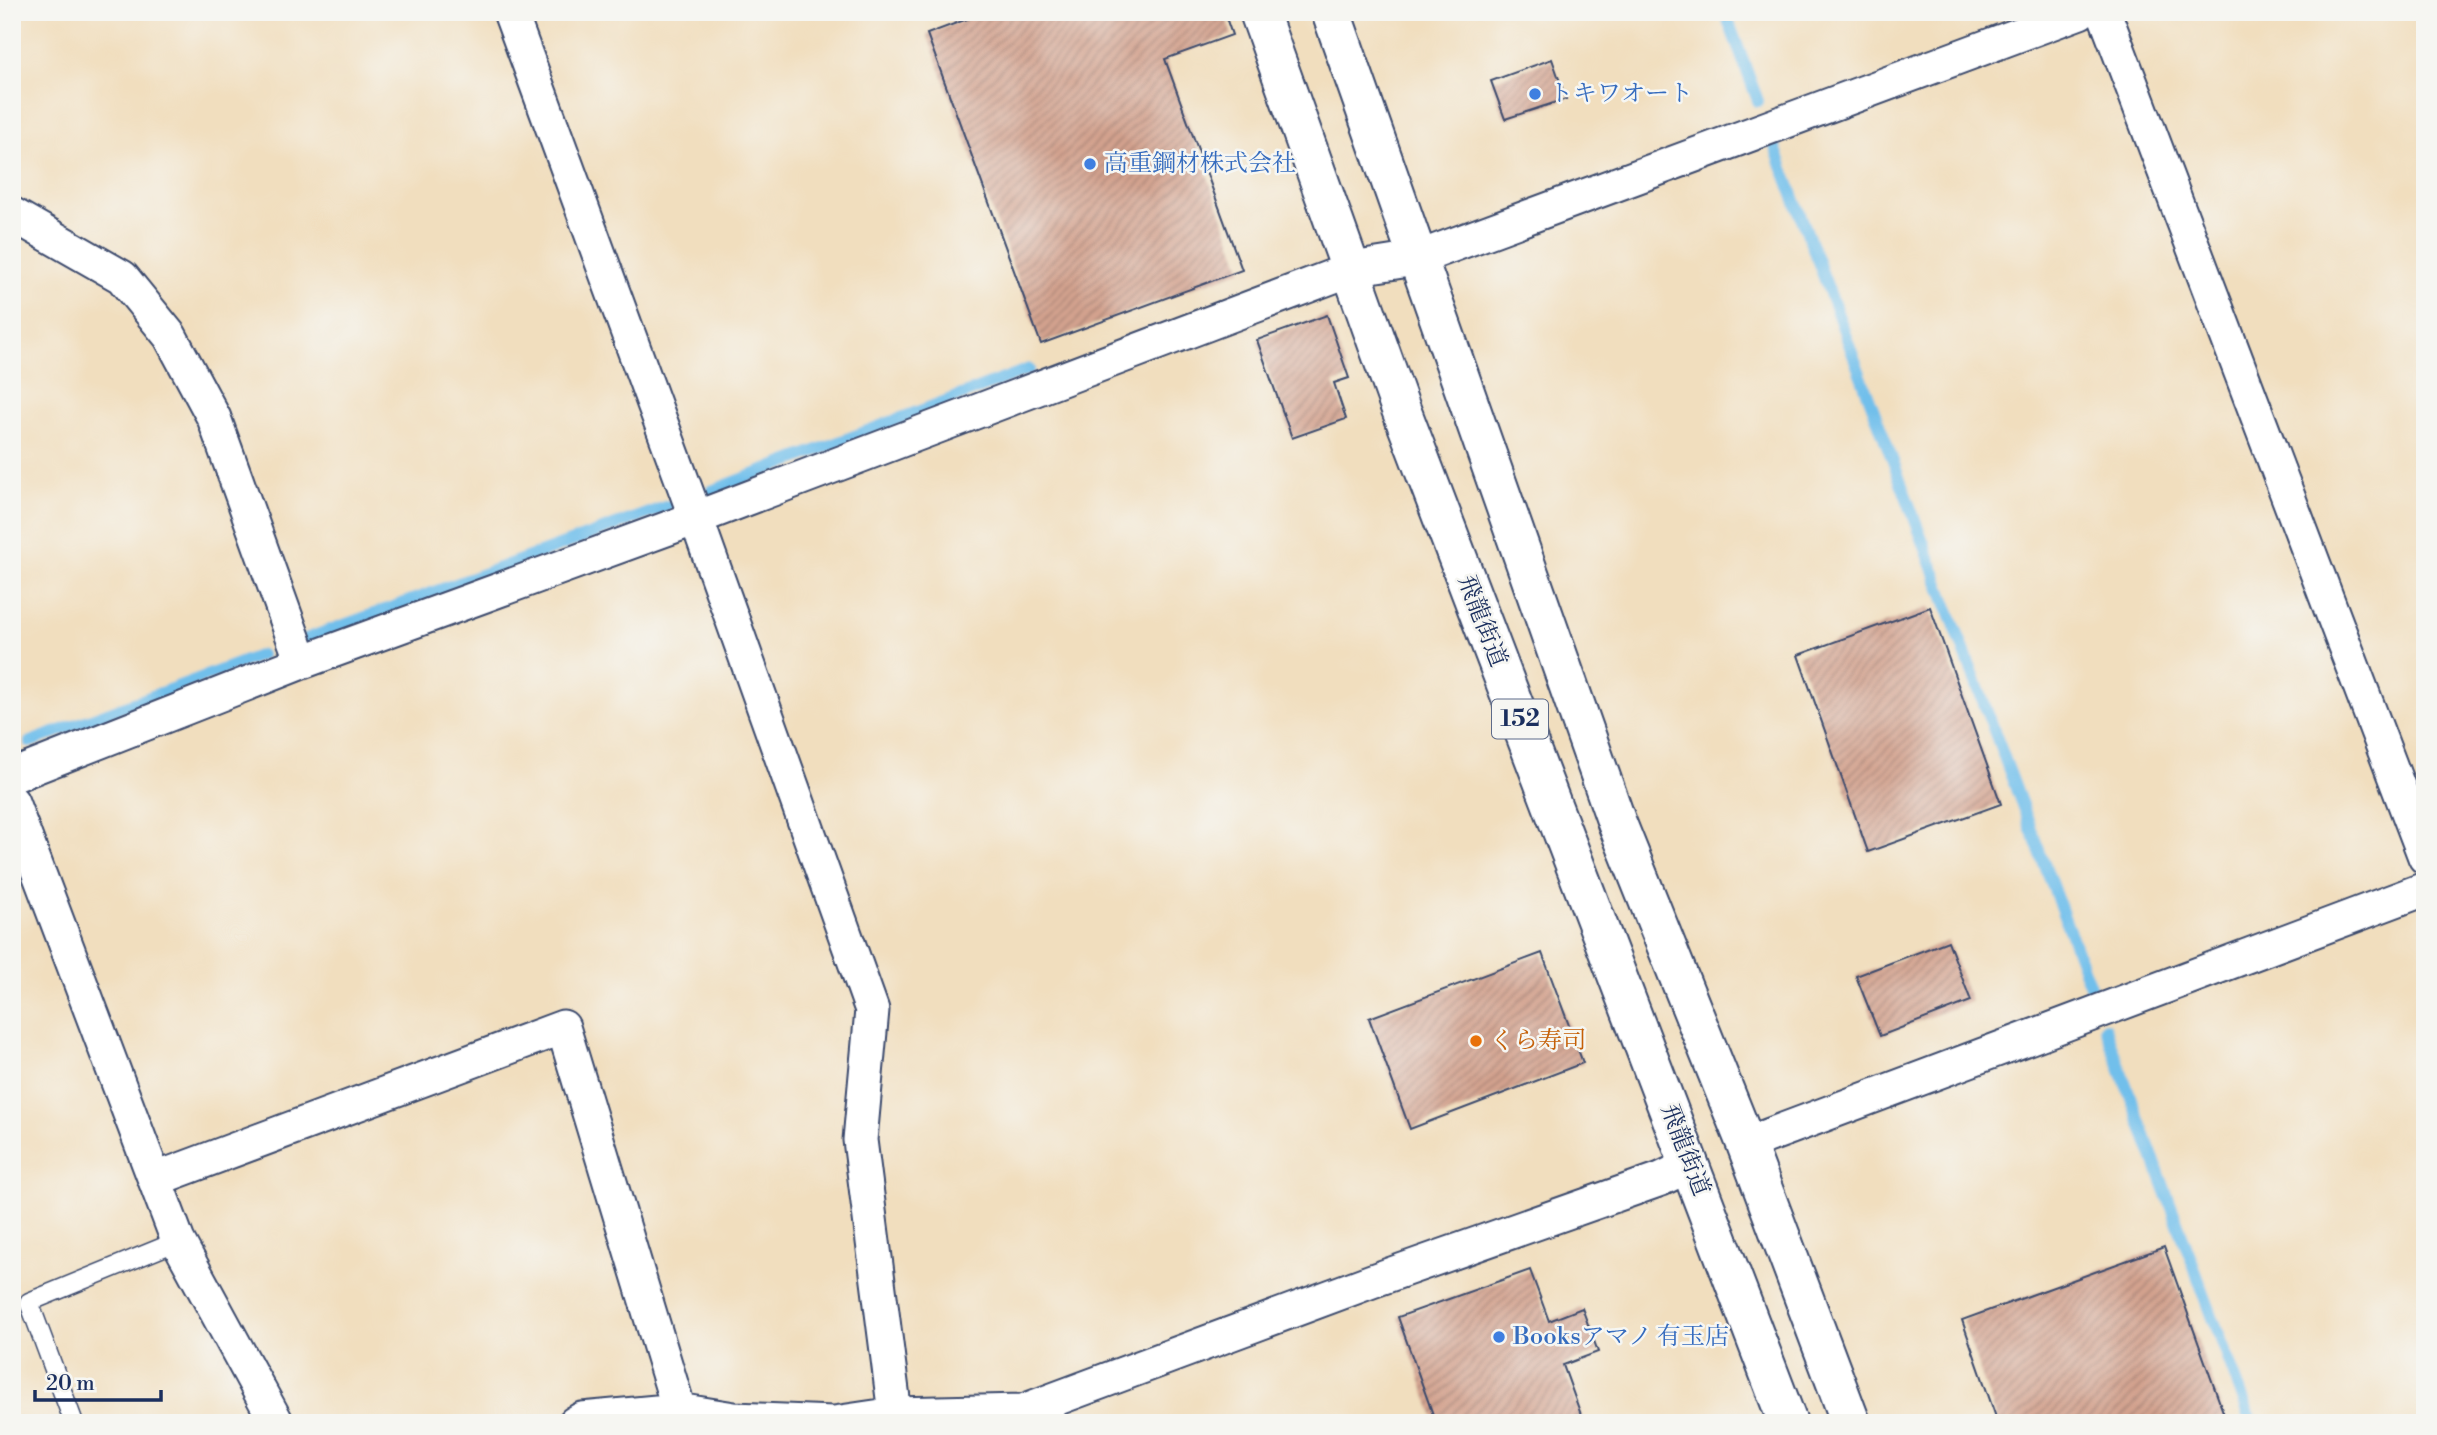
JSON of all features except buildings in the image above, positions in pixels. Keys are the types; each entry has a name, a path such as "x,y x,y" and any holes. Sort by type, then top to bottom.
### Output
{"highway":[{"name":"飛龍街道","path":"1259,12 1399,404 1788,1423"},
{"name":"152","path":"1331,12 1415,259 1617,823 1746,1144 1851,1423"}],"street":[{"path":"510,12 696,518 872,1010 860,1140 895,1414"},
{"path":"12,776 303,662 696,518 1353,269 1415,259 2080,12"},
{"path":"2104,12 2425,857"},
{"path":"12,214 122,277 170,336 214,418 303,662"},
{"path":"12,802 178,1241 277,1423"},
{"path":"1746,1144 2425,889"},
{"path":"156,1179 563,1027 680,1416"},
{"path":"575,1423 582,1419 680,1416 833,1423 895,1414 1025,1417 1372,1281 1661,1179 1690,1165"}],"lane":[{"path":"74,1423 29,1303 178,1241"}],"waterway":[{"path":"1725,12 1758,101"},
{"path":"1775,147 2093,994"},
{"path":"711,491 1029,369"},
{"path":"306,639 668,506"},
{"path":"30,742 261,655"},
{"path":"2105,1028 2252,1423"}],"place":[{"name":"トキワオート","path":"1535,94"},
{"name":"高重鋼材株式会社","path":"1090,164"},
{"name":"くら寿司","path":"1476,1041"},
{"name":"Booksアマノ 有玉店","path":"1499,1337"}]}
